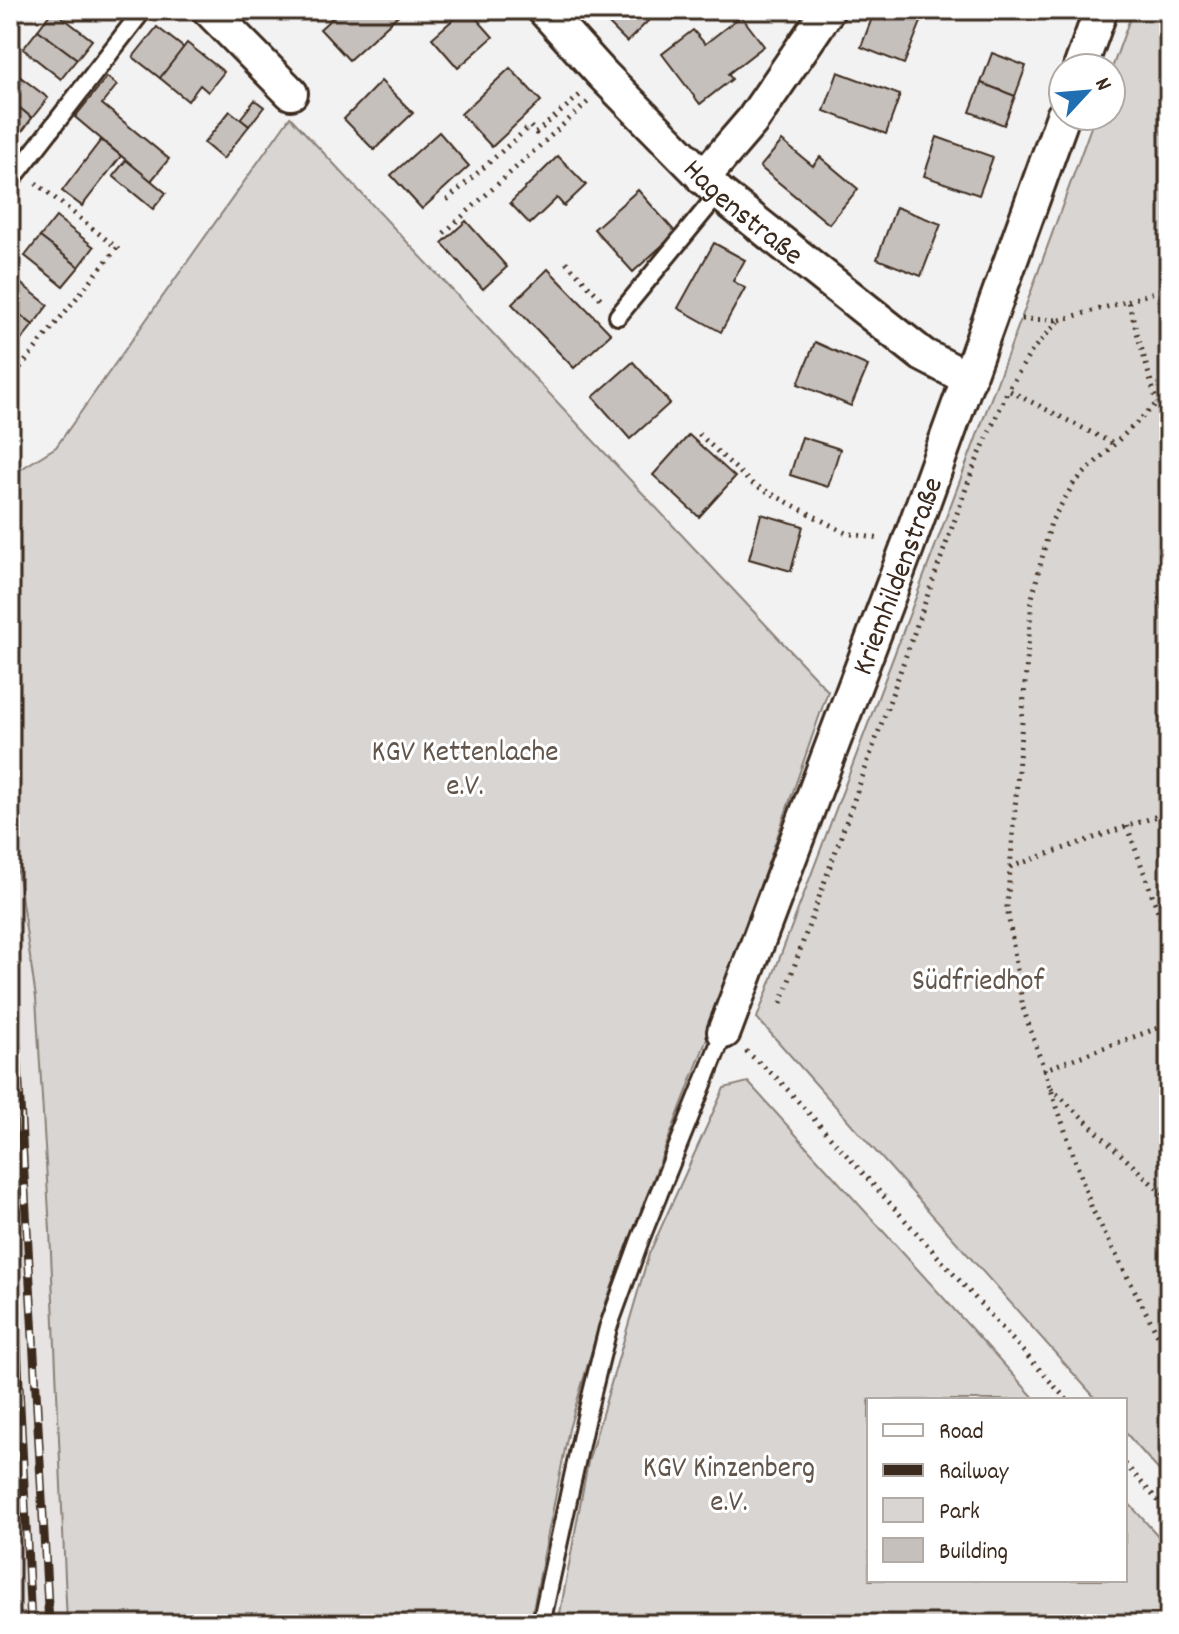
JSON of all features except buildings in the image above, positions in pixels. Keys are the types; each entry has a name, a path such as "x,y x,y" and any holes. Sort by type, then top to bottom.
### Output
{"street":[{"path":"209,10 291,93"},
{"name":"Hagenstraße","path":"544,10 711,186 923,355 969,379"},
{"path":"711,186 828,10"},
{"path":"1086,52 1101,10"},
{"name":"Kriemhildenstraße","path":"724,1032 908,545 1057,132"}],"lane":[{"path":"15,176 143,10"},
{"path":"618,316 711,186"},
{"path":"541,1624 608,1328 724,1032"}],"path":[{"path":"447,200 530,126 536,133 607,79"},
{"path":"444,233 607,79"},
{"path":"10,380 117,248 15,176"},
{"path":"566,262 618,316"},
{"path":"995,309 1021,319 1060,320 1169,287"},
{"path":"1128,301 1157,403"},
{"path":"781,1003 973,469 1008,390 1033,349 1060,320"},
{"path":"1008,390 1114,444"},
{"path":"1169,399 1157,403 1074,483 1051,522 1032,598 1007,907 1023,1008 1092,1209 1169,1356"},
{"path":"699,434 751,483 846,533 908,545"},
{"path":"1010,867 1169,812"},
{"path":"1127,826 1169,941"},
{"path":"1043,1070 1169,1024"},
{"path":"724,1032 778,1079 1065,1398"},
{"path":"1049,1087 1169,1200"},
{"path":"1127,1466 1169,1513"}],"shaded area":[{"path":"10,820 36,998 50,1230 67,1624 12,1624"}],"green space":[{"name":"Südfriedhof","path":"1133,10 1169,10 1169,1482 1127,1434 1127,1398 1095,1398 757,1018 1089,132 1127,132 1127,52 1118,52"},
{"name":"KGV Kettenlache e.V.","path":"290,117 828,691 708,1036 606,1302 569,1429 530,1624 67,1624 50,1230 36,998 10,820 10,476 56,447"},
{"name":"KGV Kinzenberg e.V.","path":"748,1082 1034,1398 867,1398 867,1582 1127,1582 1127,1501 1169,1548 1169,1624 558,1624 588,1462 649,1254 724,1088"}],"railway":[{"path":"10,970 49,1624"},
{"path":"10,1208 31,1624"}]}
